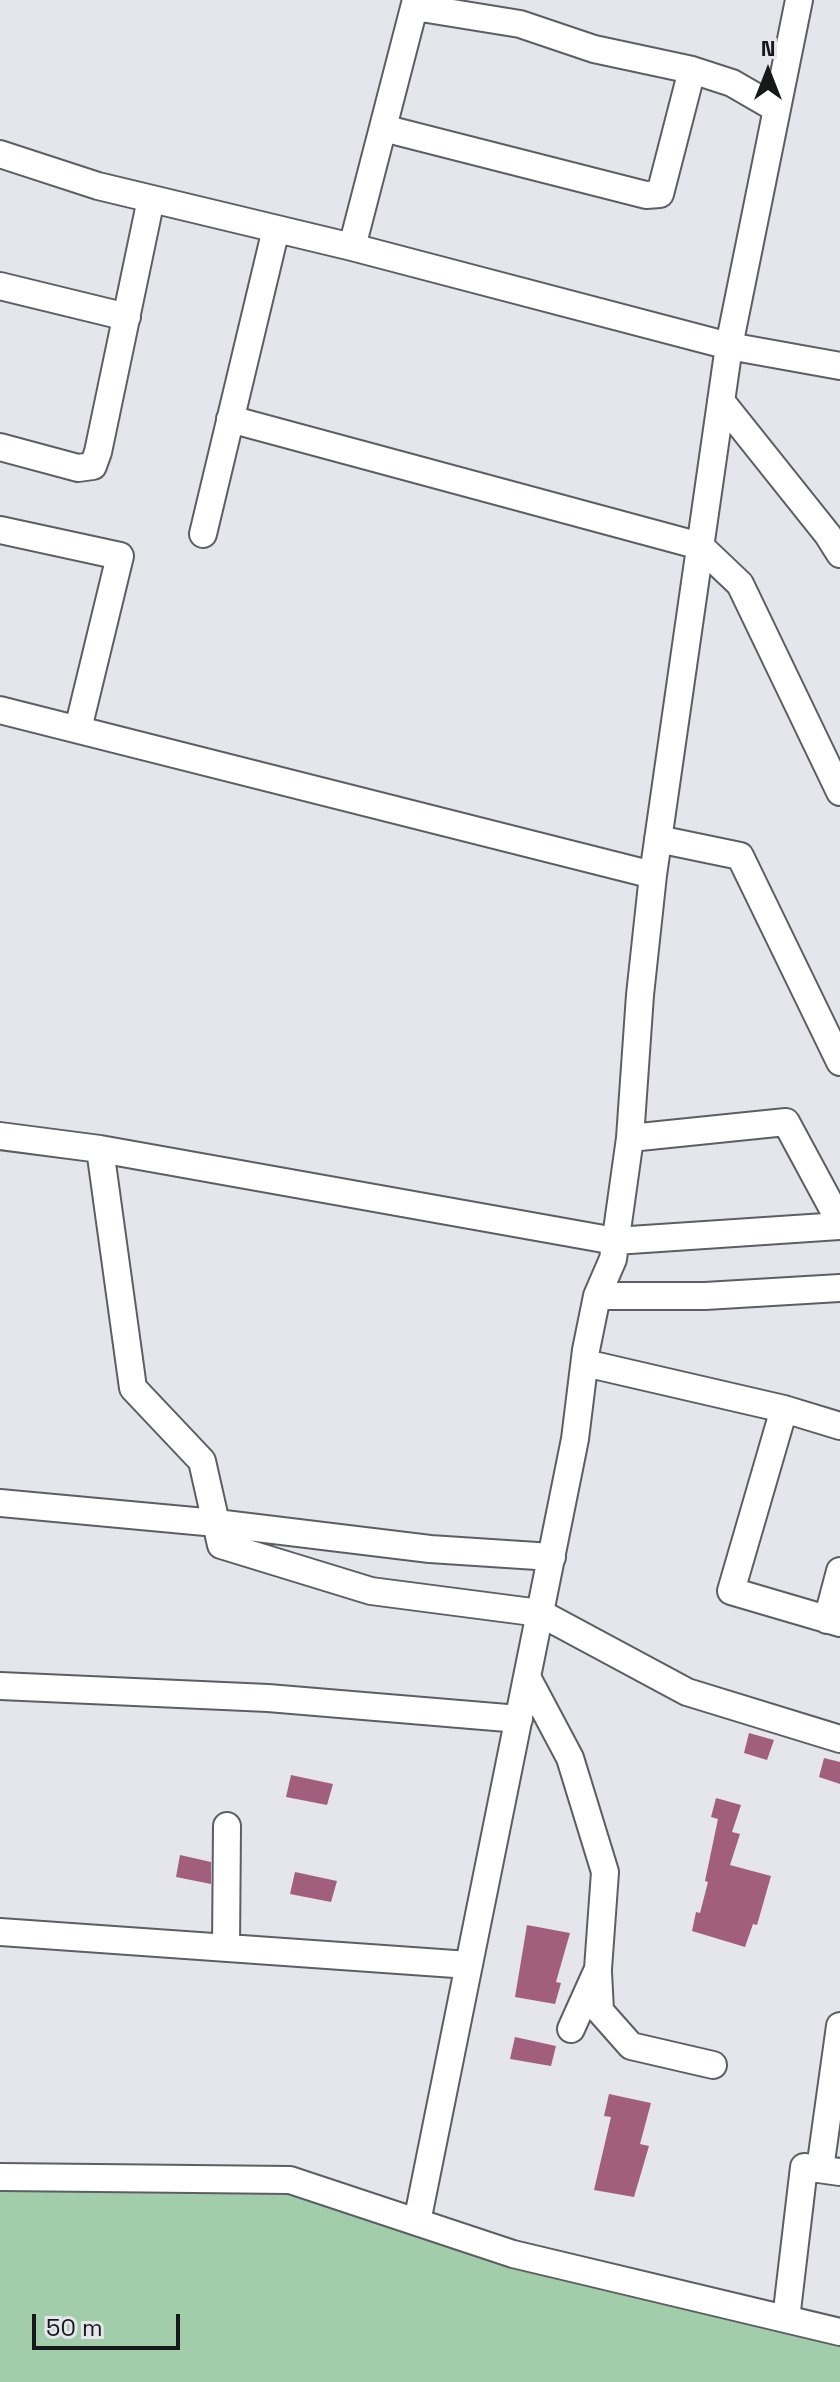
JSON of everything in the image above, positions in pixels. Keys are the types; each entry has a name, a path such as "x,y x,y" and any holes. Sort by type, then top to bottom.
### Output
{"street":[{"path":"417,2222 575,1439 597,1296 613,1259 630,1138 640,995 653,875 729,346 799,0"},
{"path":"352,247 415,4 520,24 594,49 692,70 732,83 777,109"},
{"path":"383,128 646,195 660,194 692,70"},
{"path":"0,154 98,186 352,247 729,346 840,366"},
{"path":"0,447 78,468 93,466 151,199"},
{"path":"203,534 276,229"},
{"path":"0,286 127,317"},
{"path":"721,401 840,554"},
{"path":"230,419 700,546 740,584 840,792"},
{"path":"0,530 120,556 78,729"},
{"path":"0,710 653,875"},
{"path":"658,839 740,856 840,1062"},
{"path":"0,1136 100,1149 615,1241 840,1224 786,1122 630,1138"},
{"path":"100,1149 133,1388 202,1461 221,1545 371,1591 540,1613 687,1692 840,1739"},
{"path":"597,1296 705,1296 840,1288"},
{"path":"585,1363 784,1409 840,1426"},
{"path":"784,1409 731,1591 834,1622 840,1571"},
{"path":"0,1503 216,1523 430,1549 552,1557"},
{"path":"527,1677 570,1758 605,1872 598,1969 600,2011 631,2046 713,2065"},
{"path":"0,1686 268,1698 519,1719"},
{"path":"226,1948 227,1826"},
{"path":"0,1932 469,1965"},
{"path":"571,2029 598,1969"},
{"path":"786,2319 804,2167 830,2171 840,2026"},
{"path":"0,2177 290,2180 513,2254 840,2332"}],"green space":[{"path":"0,2177 290,2180 417,2222 840,2330 840,2382 0,2382"}],"building":[{"path":"749,1733 774,1740 767,1760 744,1753"},
{"path":"824,1758 840,1762 840,1784 819,1777"},
{"path":"291,1775 333,1784 327,1805 286,1797"},
{"path":"716,1798 741,1805 732,1832 740,1834 730,1865 771,1876 757,1925 753,1924 745,1947 692,1931 708,1882 705,1881 718,1819 711,1817"},
{"path":"180,1855 211,1862 211,1884 176,1877"},
{"path":"295,1872 337,1881 331,1902 290,1894"},
{"path":"527,1925 570,1933 556,1982 561,1983 555,2004 515,1997"},
{"path":"515,2037 556,2046 551,2066 510,2059"},
{"path":"609,2094 651,2103 640,2144 649,2146 634,2197 594,2190 611,2117 604,2116"}]}
